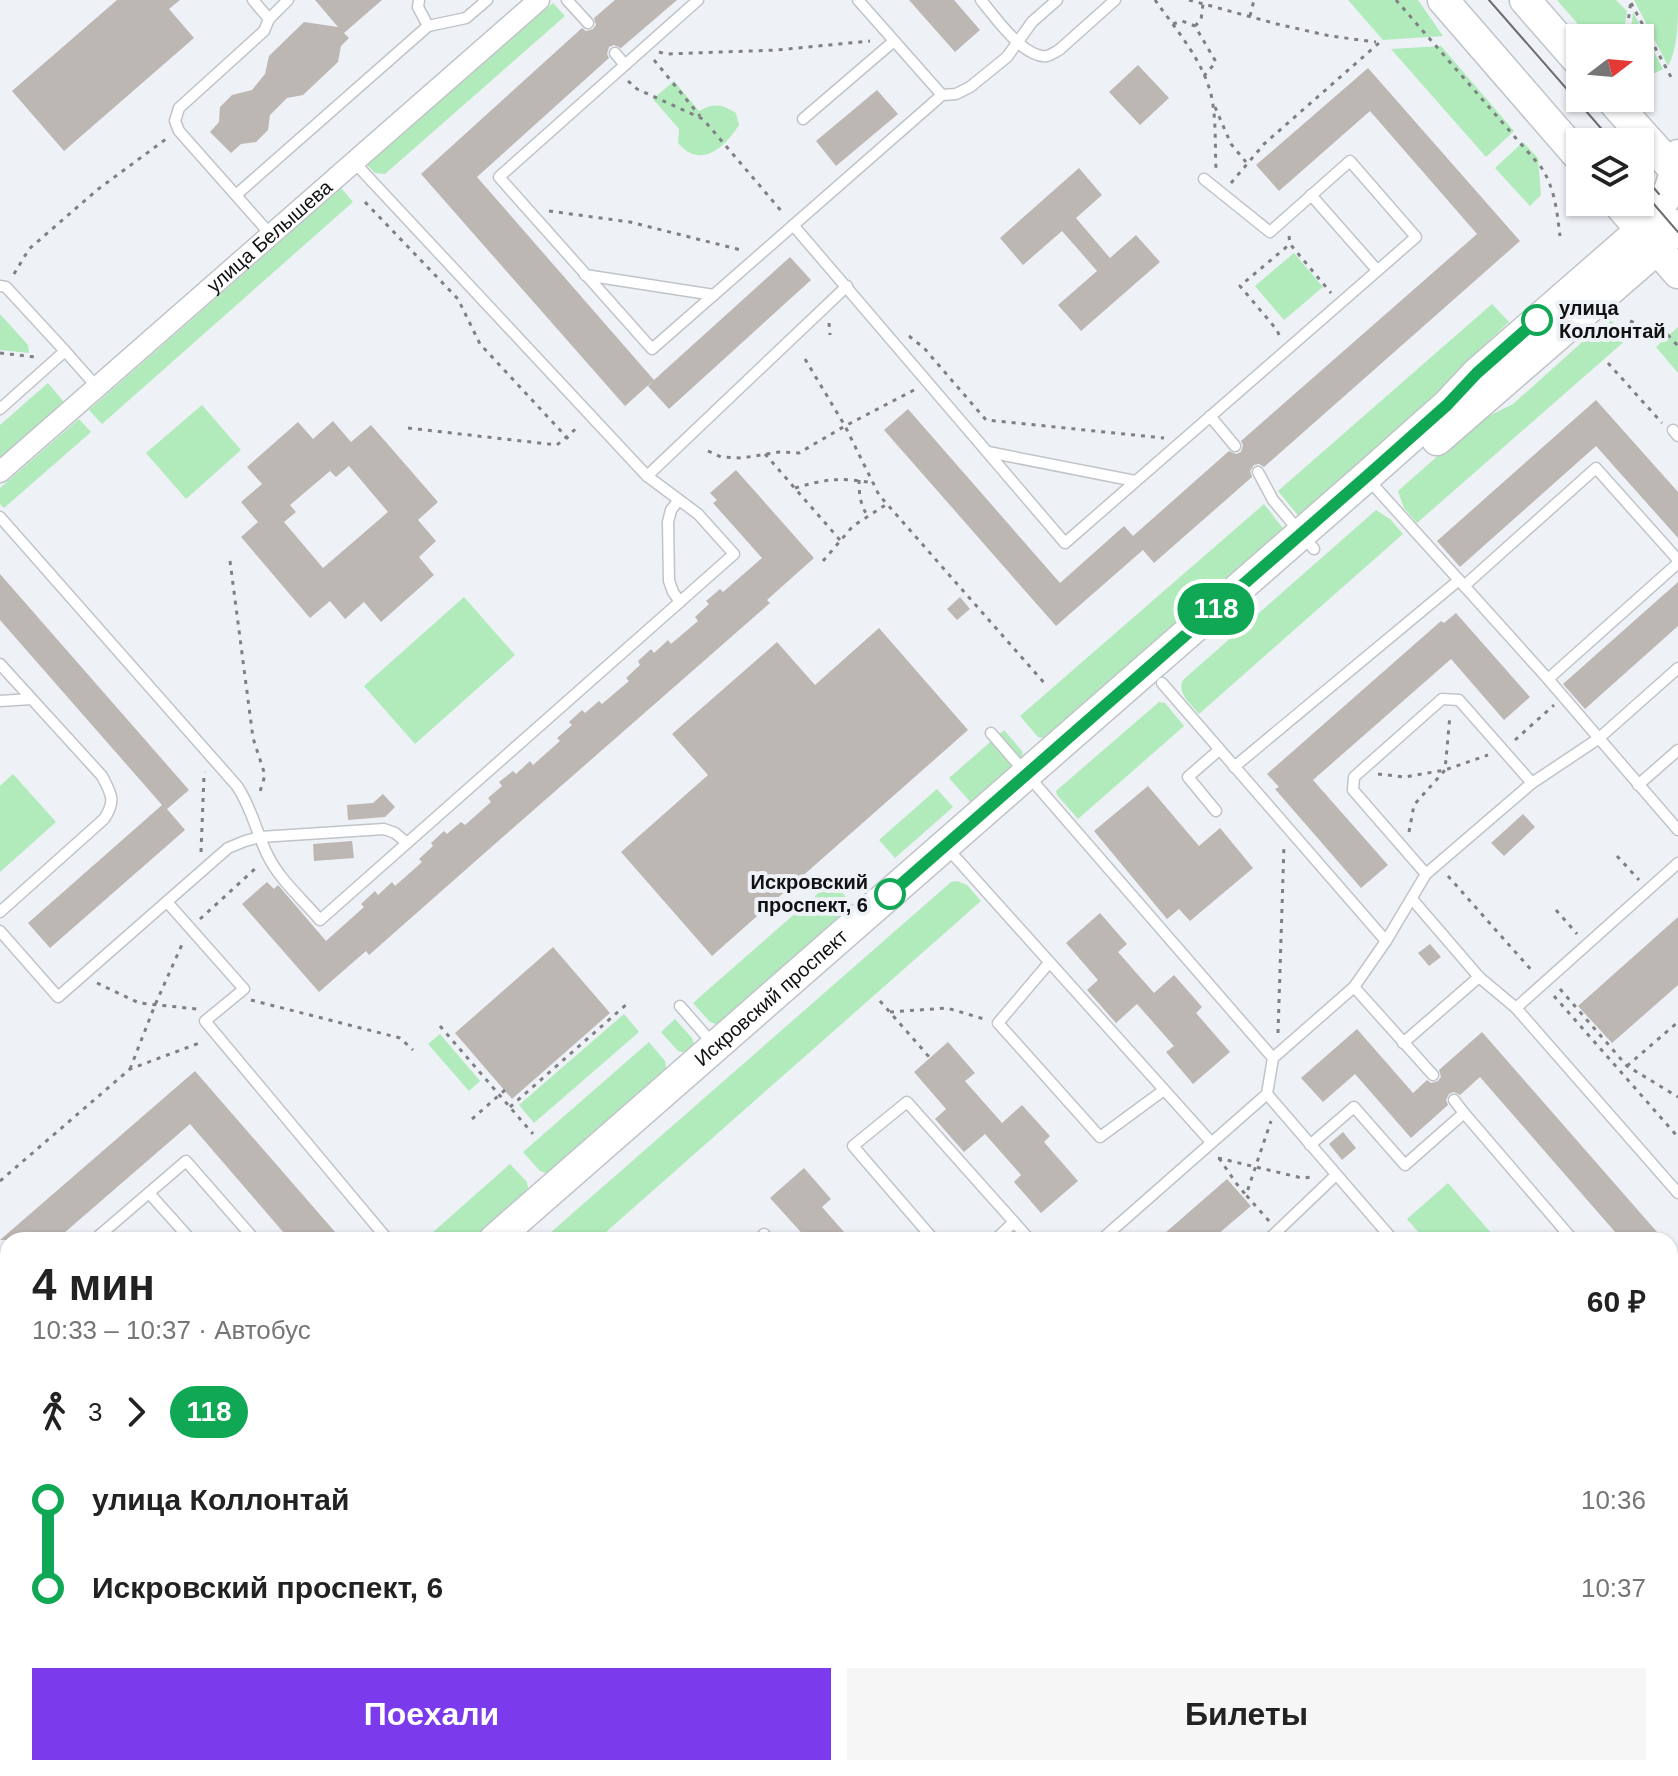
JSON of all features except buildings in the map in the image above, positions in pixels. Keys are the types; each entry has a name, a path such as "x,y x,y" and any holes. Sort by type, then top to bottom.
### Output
{"street":[{"name":"улица Белышева","path":"0,472 539,0"},
{"path":"1443,0 1566,142"},
{"path":"1525,0 1566,47"},
{"path":"1624,112 1677,167"},
{"name":"Искровский проспект","path":"1649,240 1677,167"},
{"path":"1629,216 1678,273"},
{"name":"Искровский проспект","path":"514,1232 1034,782 1649,240 1678,225"},
{"name":"Искровский проспект","path":"1034,782 1162,683 1307,541"},
{"name":"Искровский проспект","path":"514,1232 690,1075 716,1047 952,853"}],"lane":[{"path":"253,0 269,19"},
{"path":"271,235 179,131 175,121 179,108 264,31 269,19 288,0"},
{"path":"419,0 418,7 428,26"},
{"path":"236,195 428,26 466,18 487,0"},
{"path":"567,0 588,23"},
{"path":"698,0 499,177 652,349 942,95 956,94 970,87 1007,57 1032,22 1057,0"},
{"path":"858,0 942,95"},
{"path":"981,0 1017,43 1034,54 1047,56 1059,50 1115,0"},
{"path":"803,119 894,41"},
{"path":"615,53 620,69"},
{"path":"793,225 1065,543 1416,237 1350,161 1270,232 1204,179"},
{"path":"0,517 237,786 250,807 268,857 320,920 734,554 698,514 647,476 354,162"},
{"path":"1311,195 1377,270"},
{"path":"585,275 714,295"},
{"path":"647,476 847,286"},
{"path":"3,287 97,387"},
{"path":"0,409 65,351"},
{"path":"1210,416 1235,446"},
{"path":"987,452 1135,481"},
{"path":"1234,767 1461,583 1596,468 1678,561 1548,679"},
{"path":"1258,472 1273,500 1307,541"},
{"path":"1372,485 1548,679 1678,830"},
{"path":"678,501 671,510 668,522 669,581 680,602"},
{"path":"0,664 102,776 110,791 111,807 104,819 0,912"},
{"path":"1110,1232 1267,1094 1273,1058 1354,987 1426,874 1532,783 1598,739 1678,668"},
{"path":"1162,683 1386,941"},
{"path":"0,701 31,699"},
{"path":"1426,874 1353,790 1354,777 1442,699 1459,700 1532,783"},
{"path":"991,733 1273,1058"},
{"path":"1216,811 1188,777 1219,750"},
{"path":"1638,785 1678,750"},
{"path":"0,931 58,997 228,848 260,837 384,829 407,843"},
{"path":"952,853 1211,1142"},
{"path":"1516,1008 1678,863"},
{"path":"1412,899 1479,977 1516,1008 1678,1193"},
{"path":"167,902 244,989 205,1021 381,1232"},
{"path":"1049,963 998,1023 1100,1137 1164,1090"},
{"path":"1403,1043 1479,977"},
{"path":"1354,987 1433,1075"},
{"path":"680,1006 716,1047"},
{"path":"1267,1094 1386,1232"},
{"path":"1454,1100 1566,1232"},
{"path":"927,1232 853,1146 907,1102 1023,1232"},
{"path":"1310,1145 1354,1107 1405,1165 1464,1113"},
{"path":"103,1232 186,1161 248,1232"},
{"path":"1278,1231 1336,1175"},
{"path":"149,1193 184,1232"},
{"path":"1003,1232 1014,1222"}],"path":[{"path":"1155,0 1192,54 1231,144 1247,163"},
{"path":"1189,0 1330,36 1379,43 1264,144 1219,191"},
{"path":"1250,17 1254,0"},
{"path":"1396,0 1541,167 1550,180 1560,236"},
{"path":"1628,24 1631,1"},
{"path":"1631,1 1671,77"},
{"path":"1195,26 1201,20 1203,4"},
{"path":"1172,24 1182,21 1195,26 1216,62 1204,76"},
{"path":"643,48 666,54 894,41"},
{"path":"643,48 793,225"},
{"path":"620,69 637,89 703,119"},
{"path":"1213,103 1219,191"},
{"path":"3,287 29,249 97,190 179,131"},
{"path":"365,202 458,299 480,344 572,443"},
{"path":"525,207 630,222 760,254"},
{"path":"1288,216 1290,244 1340,303"},
{"path":"1285,351 1277,330 1240,286 1290,244"},
{"path":"1630,321 1668,335 1678,346"},
{"path":"879,324 904,332 924,348 986,420 1183,439"},
{"path":"0,353 35,357"},
{"path":"805,359 845,426 879,495 1046,685"},
{"path":"1608,363 1663,424 1675,433"},
{"path":"708,451 721,457 742,458 779,452 799,453 929,383"},
{"path":"408,428 557,445 591,415"},
{"path":"765,454 840,540"},
{"path":"795,488 838,478 873,483"},
{"path":"859,480 862,507 867,515"},
{"path":"823,561 853,526 887,504"},
{"path":"230,561 253,738 265,775 258,799 250,807"},
{"path":"1359,772 1405,777 1445,770 1503,750 1563,698"},
{"path":"1405,849 1414,805 1445,770 1451,700"},
{"path":"204,870 201,861 204,775 212,758"},
{"path":"1273,1058 1279,1033 1285,825"},
{"path":"1617,856 1642,883"},
{"path":"130,1069 190,928 268,857"},
{"path":"1438,864 1627,1066 1678,1097"},
{"path":"1556,910 1581,938"},
{"path":"82,976 139,1003 216,1012"},
{"path":"1546,980 1678,1137"},
{"path":"236,996 400,1038 413,1050"},
{"path":"880,1001 930,1058"},
{"path":"510,1107 628,1003"},
{"path":"890,1012 947,1008 998,1023"},
{"path":"1627,1066 1678,1022"},
{"path":"440,1026 533,1134"},
{"path":"0,1181 130,1069 217,1036"},
{"path":"472,1119 505,1090"},
{"path":"1246,1195 1276,1106"},
{"path":"1199,1154 1302,1178 1336,1175"},
{"path":"1219,1158 1236,1183 1278,1231"}],"green space":[{"path":"1348,0 1418,0 1443,36 1383,40"},
{"path":"1557,0 1616,0 1627,11 1625,24 1578,24"},
{"path":"1634,0 1678,0 1676,43 1668,66 1654,39 1654,24 1646,24"},
{"path":"553,3 565,16 385,174 375,173 367,165"},
{"path":"1633,12 1639,24 1632,24"},
{"path":"1441,46 1514,131 1486,157 1391,49"},
{"path":"1654,52 1663,69 1654,73"},
{"path":"674,81 699,111 718,106 736,113 739,125 727,141 712,152 695,155 678,143 679,129 653,99"},
{"path":"1523,142 1538,158 1541,195 1530,206 1495,168"},
{"path":"341,188 353,202 102,424 89,410"},
{"path":"1294,253 1323,287 1284,320 1255,286"},
{"path":"1492,304 1509,322 1466,362 1440,397 1301,519 1278,491"},
{"path":"0,314 28,345 29,353 0,350"},
{"path":"1609,318 1627,339 1417,523 1404,508 1398,491 1475,423 1513,404"},
{"path":"1678,327 1678,373 1656,347"},
{"path":"48,383 64,402 0,458 0,425"},
{"path":"202,405 241,450 186,499 146,453"},
{"path":"79,419 91,432 4,508 0,504 0,488"},
{"path":"1264,504 1286,532 1048,739 1038,737 1020,716"},
{"path":"1376,510 1390,519 1403,534 1199,714 1183,694 1183,680"},
{"path":"464,597 515,655 415,744 364,686"},
{"path":"1159,702 1165,703 1184,726 1078,819 1056,791"},
{"path":"1004,730 1022,751 1024,762 973,805 949,778"},
{"path":"13,774 56,822 0,872 0,786"},
{"path":"937,789 953,807 895,858 879,840"},
{"path":"832,881 856,909 721,1026 710,1022 693,1003"},
{"path":"951,882 967,885 981,901 606,1232 551,1232"},
{"path":"624,1014 639,1032 534,1123 519,1105"},
{"path":"675,1019 692,1038 696,1049 690,1054 678,1051 661,1032"},
{"path":"440,1034 480,1081 469,1091 428,1044"},
{"path":"649,1042 665,1061 667,1074 551,1175 540,1171 523,1152"},
{"path":"510,1164 527,1182 529,1194 486,1232 433,1232"},
{"path":"1448,1183 1490,1232 1418,1232 1407,1219"}],"tram line":[{"path":"1489,0 1601,128"},
{"path":"1654,188 1659,194"},
{"path":"1654,204 1678,232"}],"bus line":[{"name":"118","path":"890,894 1366,477 1537,320"}],"place":[{"name":"улица Коллонтай","path":"1537,320"},
{"name":"Искровский проспект, 6","path":"890,894"}]}
